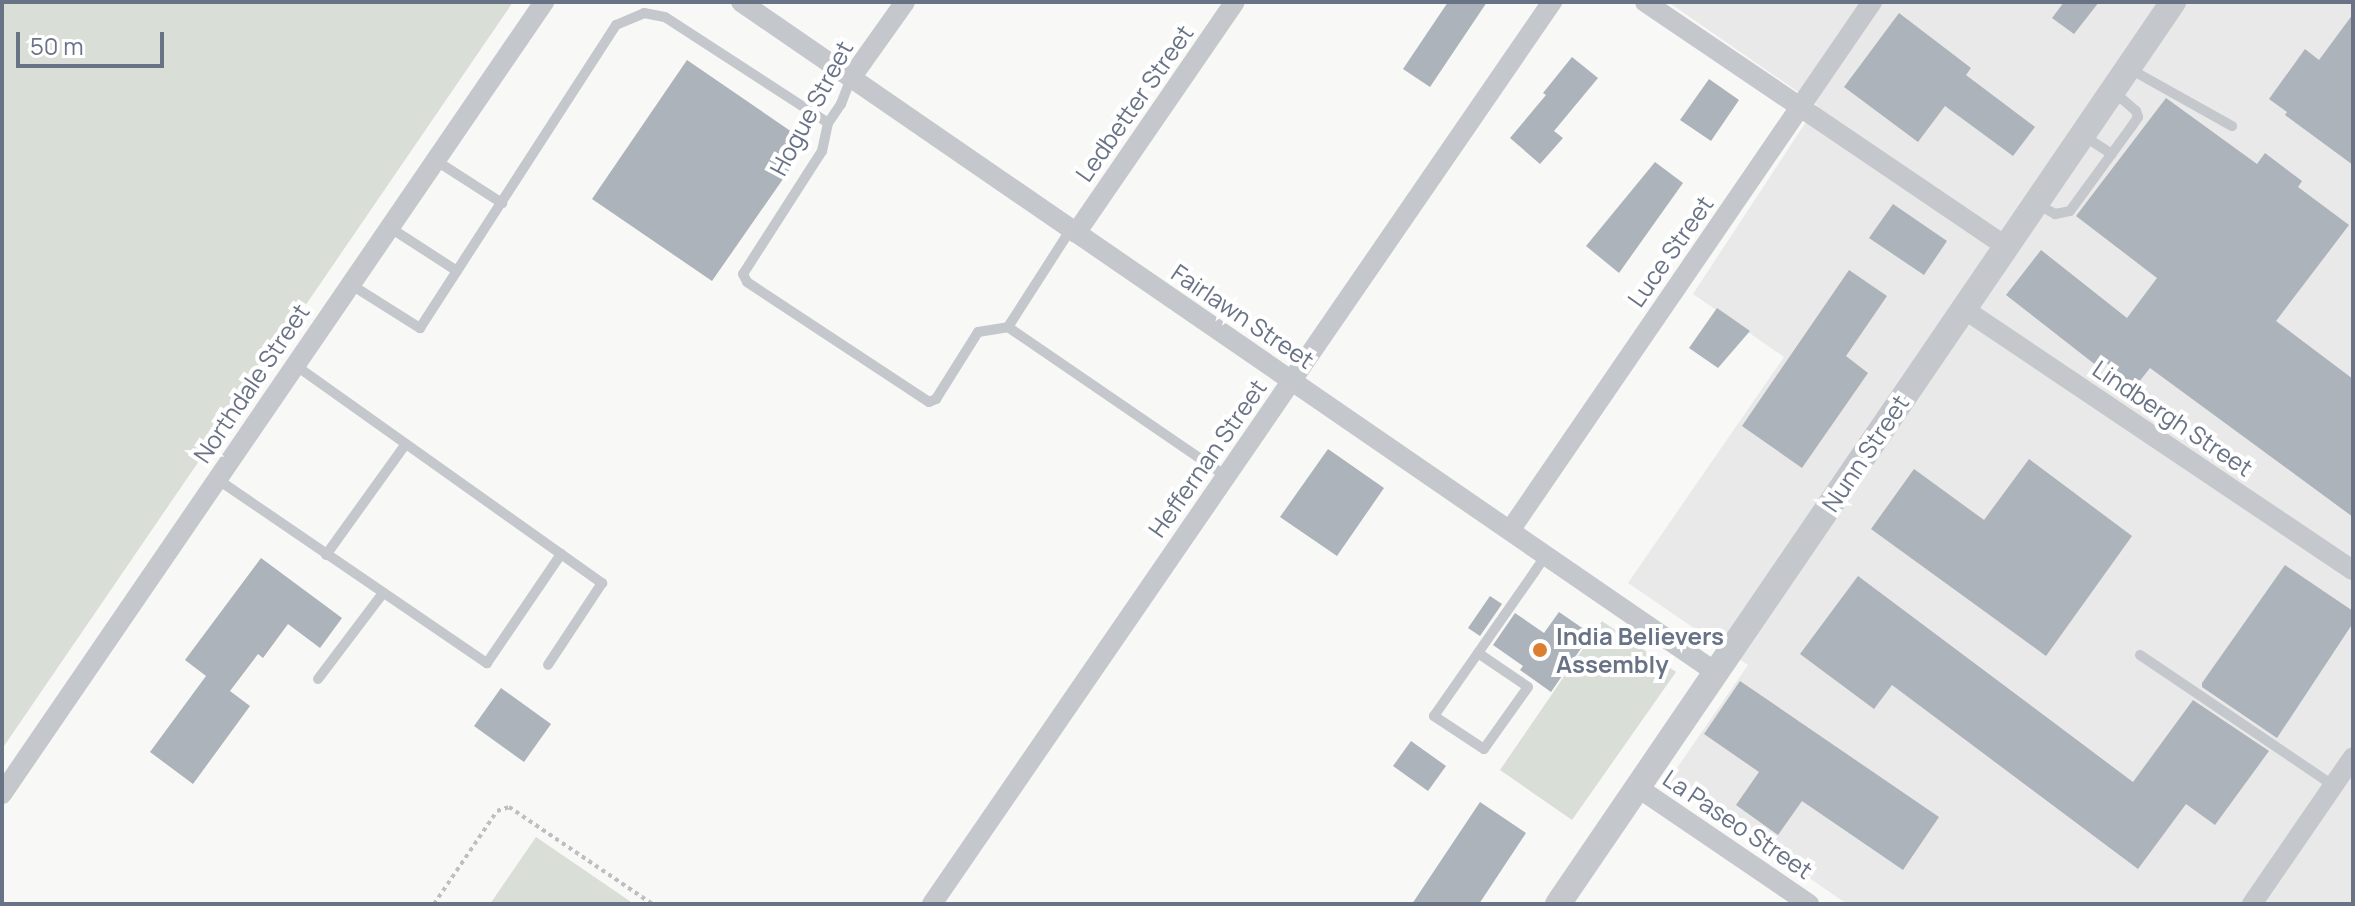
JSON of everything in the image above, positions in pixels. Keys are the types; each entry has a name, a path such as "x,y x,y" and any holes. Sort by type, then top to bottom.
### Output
{"street":[{"name":"Fairlawn Street","path":"741,2 1715,672"},
{"name":"Hogue Street","path":"851,78 905,2"},
{"name":"Ledbetter Street","path":"1074,231 1235,2"},
{"name":"Heffernan Street","path":"932,904 1552,2"},
{"path":"1645,2 2006,246"},
{"name":"Luce Street","path":"1511,529 1872,2"},
{"name":"Nunn Street","path":"1558,904 2173,2"},
{"name":"Northdale Street","path":"2,794 435,160 537,5"},
{"name":"Lindbergh Street","path":"1964,309 2353,570"},
{"path":"2252,904 2353,757"},
{"name":"La Paseo Street","path":"1637,787 1809,904"}],"lane":[{"path":"350,284 420,328 616,25 644,13 665,17 828,123"},
{"path":"2128,68 2232,126"},
{"name":"Hogue Street","path":"851,78 841,104 828,123 822,151 743,274 747,282 929,402 936,399 978,332 1008,327"},
{"path":"2036,203 2055,214 2070,211 2138,117 2133,106 2113,91"},
{"path":"2082,135 2112,154"},
{"path":"435,160 502,203"},
{"path":"389,227 457,271"},
{"path":"1074,231 1008,327 1226,476"},
{"path":"295,365 602,583 548,665"},
{"path":"326,555 405,445"},
{"path":"217,479 487,663 561,554"},
{"path":"1478,653 1528,687 1484,749 1434,716 1547,554"},
{"path":"318,679 383,593"},
{"path":"2140,655 2333,785"}],"path":[{"path":"434,904 497,811 509,807 652,904"}],"shaded area":[{"path":"2,2 513,2 2,749"},
{"path":"1668,2 2353,2 2353,904 1847,904 1668,781 1748,665 1628,583 1784,357 1693,294 1817,105"},
{"path":"1602,621 1676,672 1572,820 1500,770"},
{"path":"536,837 634,904 490,904"}],"building":[{"path":"1448,2 1487,2 1430,87 1403,69"},
{"path":"2064,2 2099,2 2074,34 2052,18"},
{"path":"1899,13 1971,68 1966,75 2035,127 2013,156 1945,106 1918,142 1844,87"},
{"path":"2353,14 2353,165 2285,115 2287,112 2269,99 2305,49 2319,60"},
{"path":"1572,57 1598,78 1554,131 1563,138 1540,164 1510,138 1546,95 1543,93"},
{"path":"687,60 808,143 712,281 592,199"},
{"path":"1709,79 1739,100 1711,141 1680,120"},
{"path":"2166,98 2257,164 2265,153 2302,181 2298,187 2349,225 2276,321 2353,379 2353,517 2150,368 2135,387 2102,359 2097,366 2006,295 2041,250 2127,318 2157,278 2076,216"},
{"path":"1655,162 1683,183 1619,273 1586,246"},
{"path":"1893,204 1947,241 1924,275 1869,238"},
{"path":"1849,270 1887,296 1846,356 1868,373 1802,468 1742,426"},
{"path":"1717,308 1750,331 1718,368 1689,348"},
{"path":"1328,449 1384,488 1337,556 1280,517"},
{"path":"2029,459 2132,536 2046,656 1871,529 1914,469 1984,520"},
{"path":"261,558 342,618 320,648 288,624 263,658 258,654 230,691 250,706 193,784 150,752 206,676 185,660"},
{"path":"2285,565 2353,611 2353,623 2277,738 2202,687 2202,683"},
{"path":"1858,576 2133,782 2193,700 2269,751 2215,825 2186,804 2138,869 1892,685 1874,709 1800,654"},
{"path":"1490,596 1502,604 1480,636 1468,628"},
{"name":"India Believers Assembly","path":"1559,612 1591,634 1551,692 1520,670 1523,666 1493,645 1515,613 1544,633"},
{"path":"1740,681 1939,817 1903,870 1802,801 1778,835 1736,805 1759,772 1704,734"},
{"path":"501,688 551,724 524,762 474,726"},
{"path":"1411,741 1446,766 1428,791 1393,766"},
{"path":"1480,802 1526,833 1479,904 1412,904"}],"place":[{"name":"India Believers Assembly","path":"1540,650"}]}
